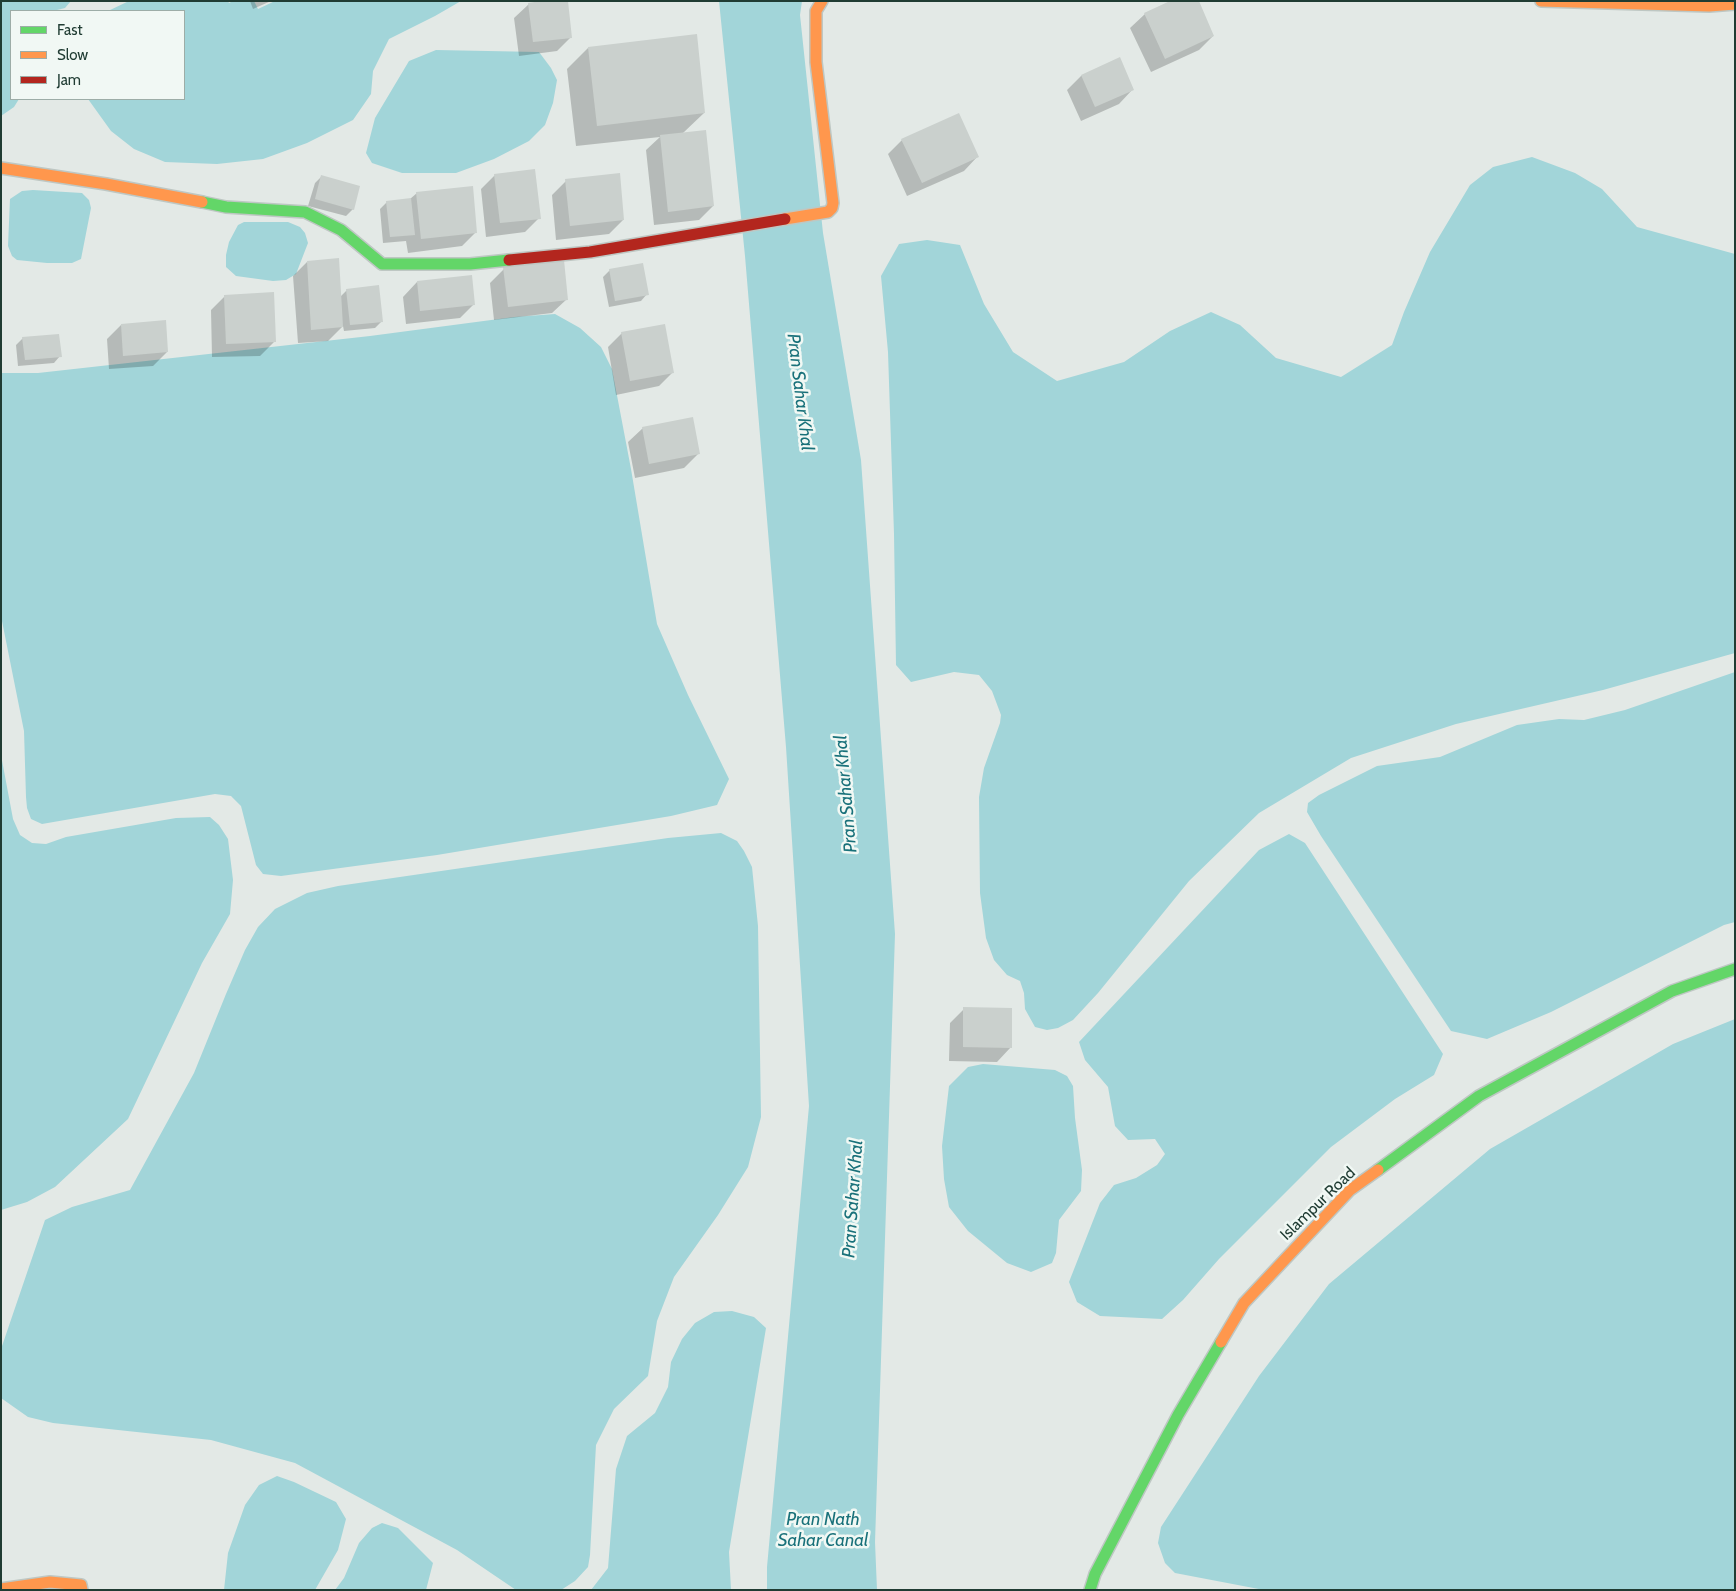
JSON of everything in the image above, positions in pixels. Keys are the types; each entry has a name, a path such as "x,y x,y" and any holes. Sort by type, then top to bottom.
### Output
{"street":[{"path":"1,168 106,184 226,207 305,212 341,230 382,264 470,264 590,252 828,212 832,208 833,203 816,62 816,11 822,1"},
{"path":"1540,1 1709,6 1735,4"},
{"name":"Islampur Road","path":"1090,1590 1095,1574 1178,1415 1244,1303 1350,1190 1479,1096 1672,991 1735,969"},
{"path":"1,1589 50,1582 81,1585 82,1590"}],"water":[{"path":"1,1 71,1 65,8 57,10 10,10 10,100 18,100 14,107 1,116"},
{"path":"129,1 228,1 229,3 233,1 254,1 258,9 275,1 461,1 389,39 373,71 371,94 353,120 307,143 263,159 217,164 165,162 134,149 111,131 89,100 185,100 185,10 110,10"},
{"name":"Pran Nath Sahar Canal","path":"719,1 802,1 800,15 823,233 861,460 895,934 875,1542 877,1590 767,1590 767,1567 809,1106 786,747 745,256"},
{"path":"436,50 539,52 557,80 553,103 545,125 529,141 494,159 456,173 402,173 372,163 366,153 375,118 409,61"},
{"path":"1532,157 1575,173 1602,189 1637,227 1735,254 1735,653 1603,690 1456,724 1351,758 1259,813 1189,881 1098,993 1073,1020 1058,1028 1047,1030 1035,1027 1025,1009 1024,993 1020,981 1007,975 994,960 986,938 980,893 979,797 984,768 1001,715 992,691 979,675 954,672 911,682 896,665 888,352 881,276 899,244 927,240 960,245 984,304 1013,352 1057,381 1124,362 1170,331 1211,312 1240,325 1276,358 1341,377 1392,345 1430,252 1470,185 1493,167"},
{"path":"22,191 82,193 89,200 91,208 81,259 72,263 47,263 17,260 12,256 8,246 10,199"},
{"path":"244,222 288,222 300,227 305,233 308,243 296,274 286,280 273,281 236,276 226,267 229,242 238,225"},
{"path":"555,314 580,328 601,347 612,369 657,624 688,695 729,779 717,805 671,816 437,855 281,876 263,874 256,865 241,806 231,796 215,794 42,824 31,819 26,797 24,731 1,616 1,373 38,373 370,336 514,317"},
{"path":"1735,672 1735,922 1724,925 1551,1012 1487,1039 1451,1031 1321,836 1307,812 1308,803 1319,795 1377,766 1440,757 1517,725 1559,719 1584,720 1625,710"},
{"path":"1,755 13,819 20,835 32,843 46,844 66,837 176,818 210,817 219,825 228,839 233,880 230,914 202,963 128,1119 55,1187 27,1202 1,1210"},
{"path":"721,833 737,841 752,867 758,926 761,1117 748,1167 718,1215 674,1277 657,1321 648,1376 614,1409 596,1445 590,1555 588,1567 575,1581 561,1590 516,1590 457,1550 295,1463 211,1440 53,1423 28,1417 1,1398 1,1349 45,1220 72,1207 130,1190 194,1073 245,950 258,927 275,909 307,893 338,886 668,838"},
{"path":"1289,834 1305,843 1443,1054 1434,1075 1395,1099 1331,1147 1219,1259 1183,1300 1162,1319 1100,1316 1077,1302 1069,1282 1100,1203 1114,1185 1136,1178 1157,1165 1165,1154 1155,1139 1128,1140 1115,1126 1108,1087 1085,1060 1079,1042 1259,850"},
{"path":"1735,1019 1735,1590 1264,1590 1175,1573 1165,1563 1158,1543 1161,1527 1259,1376 1329,1284 1490,1149 1673,1044"},
{"path":"983,1064 1055,1070 1067,1076 1073,1086 1082,1170 1081,1191 1059,1220 1056,1253 1052,1263 1031,1272 1007,1263 968,1231 949,1207 944,1179 942,1146 949,1086 968,1067"},
{"path":"732,1311 754,1317 766,1328 729,1552 731,1590 591,1590 608,1568 616,1469 627,1436 655,1413 668,1387 671,1362 682,1339 695,1323 714,1312"},
{"path":"277,1476 336,1502 346,1519 338,1550 315,1590 224,1590 228,1553 245,1505 259,1485"},
{"path":"382,1523 398,1528 433,1563 426,1590 335,1590 344,1578 359,1543 372,1528"}],"building":[{"path":"568,1 572,38 533,42 528,3"},
{"path":"1170,1 1199,1 1214,36 1165,59 1144,13"},
{"path":"697,34 705,113 597,126 588,47"},
{"path":"1120,57 1134,90 1095,107 1081,75"},
{"path":"959,113 979,157 922,183 901,139"},
{"path":"706,130 714,206 668,212 660,135"},
{"path":"535,169 541,219 500,223 494,174"},
{"path":"620,173 624,220 570,226 565,179"},
{"path":"321,175 360,186 354,210 315,199"},
{"path":"473,186 477,233 421,239 416,192"},
{"path":"411,198 415,235 390,237 386,201"},
{"path":"339,258 343,327 311,330 307,261"},
{"path":"564,260 568,300 508,307 503,267"},
{"path":"643,263 649,295 615,301 609,269"},
{"path":"472,275 475,305 420,311 417,281"},
{"path":"379,285 383,322 350,325 346,289"},
{"path":"274,292 276,342 226,344 224,295"},
{"path":"166,320 168,352 123,356 121,324"},
{"path":"665,324 674,373 630,381 621,332"},
{"path":"59,334 62,357 25,360 22,337"},
{"path":"693,417 700,454 649,464 642,427"},
{"path":"963,1007 1012,1008 1012,1048 963,1047"}],"traffic: fast":[{"path":"202,202 226,207 305,212 341,230 382,264 470,264 509,260"},
{"path":"1378,1170 1479,1096 1672,991 1735,969"},
{"path":"1090,1590 1095,1574 1178,1415 1221,1342"}],"traffic: slow":[{"path":"785,219 828,212 832,208 833,203 816,62 816,11 822,1"},
{"path":"1541,1 1709,6 1735,4"},
{"path":"1,168 106,184 202,202"},
{"path":"1221,1342 1244,1303 1350,1190 1378,1170"},
{"path":"1,1589 50,1582 81,1585 82,1590"}],"traffic: jam":[{"path":"509,260 590,252 785,219"}],"water label":[{"name":"Pran Sahar Khal","path":"800,392"},
{"name":"Pran Sahar Khal","path":"846,794"},
{"name":"Pran Sahar Khal","path":"853,1199"}]}
